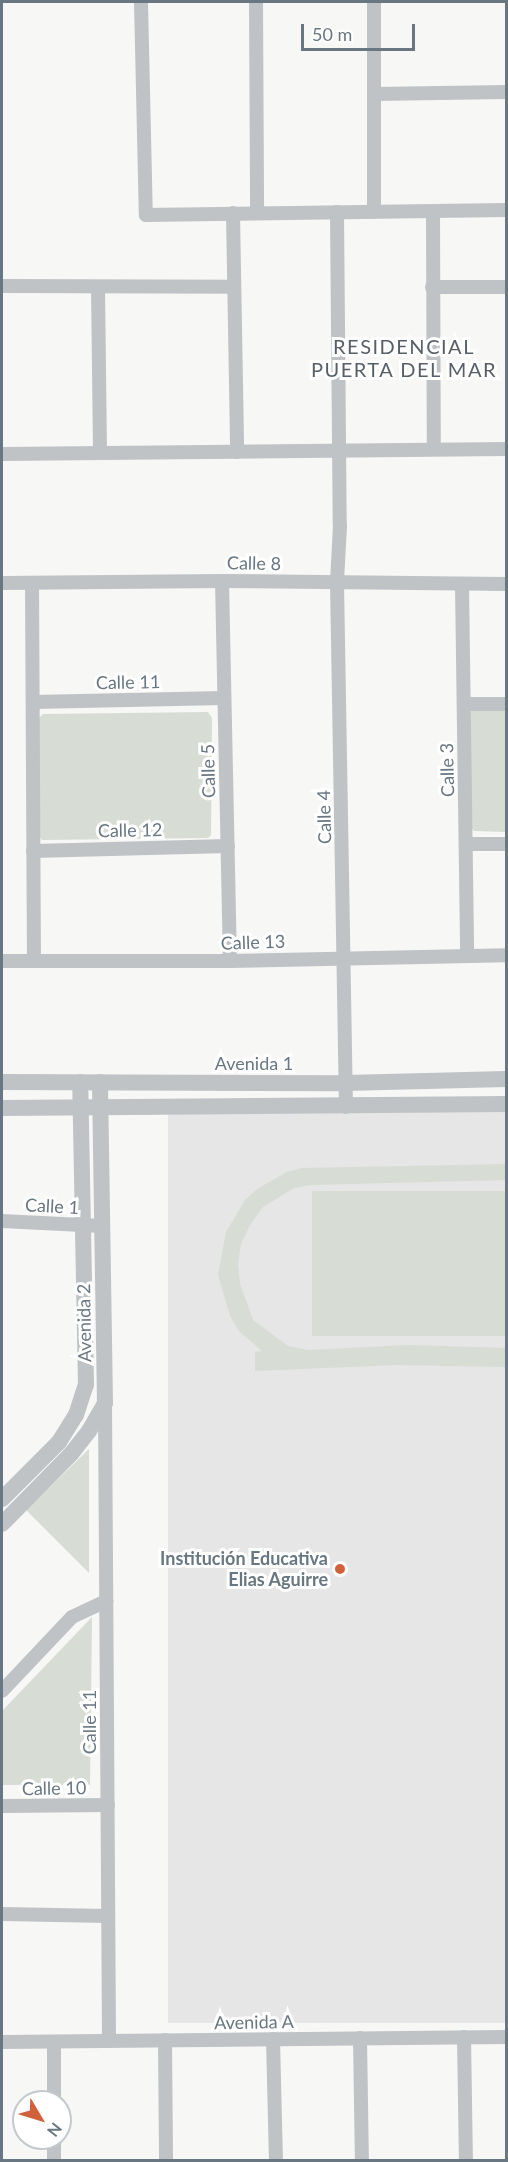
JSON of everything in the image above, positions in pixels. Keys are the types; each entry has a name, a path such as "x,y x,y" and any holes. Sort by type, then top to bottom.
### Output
{"street":[{"path":"141,2 146,214 507,210"},
{"path":"256,2 257,213"},
{"path":"374,2 374,211"},
{"path":"374,94 507,93"},
{"name":"Calle 4","path":"337,212 340,526 337,582 346,1107"},
{"path":"433,212 434,449"},
{"path":"233,213 237,452"},
{"path":"2,286 234,287"},
{"path":"98,286 100,453"},
{"path":"432,287 507,287"},
{"path":"2,454 507,449"},
{"name":"Calle 8","path":"2,583 222,581 507,584"},
{"name":"Calle 5","path":"222,581 230,961"},
{"path":"32,584 34,960"},
{"name":"Calle 3","path":"462,585 467,955"},
{"name":"Calle 11","path":"33,702 224,698"},
{"path":"464,704 507,704"},
{"path":"466,844 507,844"},
{"name":"Calle 12","path":"33,851 228,846"},
{"name":"Calle 13","path":"2,961 230,961 507,955"},
{"name":"Avenida 1","path":"2,1083 345,1083 507,1079"},
{"name":"Avenida 2","path":"100,1082 105,1403"},
{"name":"Avenida 2","path":"2,1499 58,1442 75,1415 86,1385 80,1083"},
{"path":"2,1108 507,1104"},
{"name":"Calle 1","path":"2,1221 102,1226"},
{"path":"2,1524 71,1454 89,1431 105,1403"},
{"name":"Calle 11","path":"105,1403 109,2041"},
{"path":"2,1691 72,1617 106,1601"},
{"name":"Calle 10","path":"2,1806 108,1805"},
{"path":"2,1914 108,1916"},
{"path":"464,2037 466,2160"},
{"name":"Avenida A","path":"2,2042 507,2037"},
{"path":"360,2038 362,2160"},
{"path":"273,2039 276,2160"},
{"path":"165,2040 166,2160"},
{"path":"54,2042 54,2090"}],"shaded area":[{"path":"473,709 506,709 506,832 474,831 471,827 469,714"},
{"path":"208,712 212,718 211,835 208,838 42,840 38,834 39,718 43,714"},
{"name":"Institución Educativa Elias Aguirre","path":"168,1112 506,1112 506,2023 168,2023"},
{"path":"506,1164 506,1180 310,1185 294,1188 263,1207 250,1225 241,1244 238,1264 240,1284 253,1320 288,1346 308,1350 408,1345 506,1348 506,1367 397,1365 255,1371 255,1352 262,1351 239,1331 230,1316 218,1275 226,1232 245,1200 257,1189 287,1172 302,1168"},
{"path":"312,1191 506,1191 506,1336 312,1336"},
{"path":"89,1449 89,1573 26,1510"},
{"path":"92,1617 90,1785 2,1785 2,1711"}],"place":[{"name":"Institución Educativa Elias Aguirre","path":"340,1569"}],"district":[{"name":"RESIDENCIAL PUERTA DEL MAR","path":"404,358"}]}
